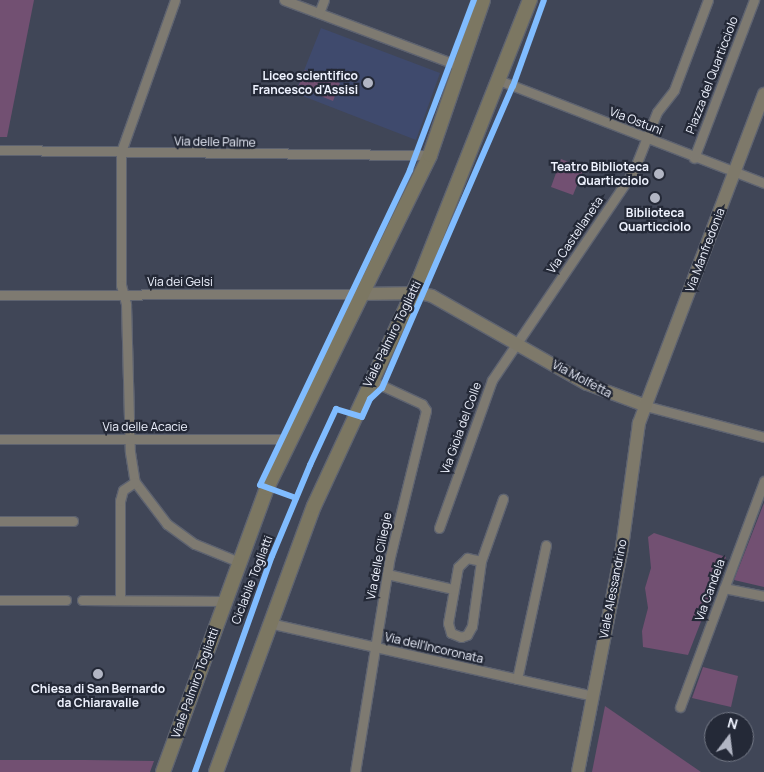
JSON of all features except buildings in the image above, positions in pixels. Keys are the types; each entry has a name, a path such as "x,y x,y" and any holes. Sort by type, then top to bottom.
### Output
{"main road":[{"name":"Viale Palmiro Togliatti","path":"164,772 232,560 289,439 430,155 483,0"},
{"name":"Viale Palmiro Togliatti","path":"216,772 269,623 314,506 370,380 412,292 500,80 527,3"}],"street":[{"path":"174,0 121,152 122,295 126,304 130,440 135,482 173,529 195,544 232,560"},
{"path":"284,0 460,66"},
{"path":"319,13 324,0"},
{"path":"647,138 657,112 674,90 708,0"},
{"name":"Piazza del Quarticciolo","path":"694,158 754,0"},
{"name":"Via Ostuni","path":"500,80 694,158 764,183"},
{"name":"Via Manfredonia","path":"646,406 764,94"},
{"name":"Via Castellaneta","path":"518,343 634,170 647,138"},
{"name":"Via delle Palme","path":"0,150 430,155"},
{"name":"Viale Palmiro Togliatti","path":"360,294 412,292"},
{"name":"Via Molfetta","path":"412,292 432,296 602,392 646,406 764,437"},
{"name":"Via dei Gelsi","path":"0,295 360,294"},
{"name":"Via Gioia del Colle","path":"439,528 489,386 518,343"},
{"name":"Via delle Ciliegie","path":"355,772 377,648 387,574 426,410 422,404 370,380"},
{"name":"Viale Alessandrino","path":"578,772 622,547 636,436 646,406"},
{"name":"Via delle Acacie","path":"0,439 289,439"},
{"name":"Via Candela","path":"680,707 764,481"},
{"path":"120,600 120,501 123,490 135,482"},
{"path":"481,561 462,560 453,589 448,628 455,636 464,637 472,626 481,561 503,499"},
{"path":"0,521 73,521"},
{"path":"517,679 546,545"},
{"path":"387,574 453,589"},
{"path":"724,588 764,596"},
{"path":"0,600 66,600"},
{"path":"82,600 218,601"},
{"name":"Via dell'Incoronata","path":"269,623 593,696"}],"shaded area":[{"path":"0,0 34,0 7,137 0,137"},
{"name":"Liceo scientifico Francesco d'Assisi","path":"321,28 440,73 416,140 295,93"},
{"path":"305,70 340,83 333,101 298,87"},
{"path":"561,159 584,168 573,195 551,187"},
{"path":"764,503 764,587 734,580"},
{"path":"654,533 726,557 688,655 643,647 642,631 648,608 645,588 651,568 648,537"},
{"path":"703,667 738,676 731,707 692,698"},
{"path":"605,706 701,772 592,772"},
{"path":"0,760 154,761 150,772 0,772"}],"cycle path":[{"path":"296,498 260,485 410,170 474,0"},
{"name":"Ciclabile Togliatti","path":"195,772 272,556 310,465 336,409 362,417 370,399 382,388 513,86 544,0"}],"place":[{"name":"Liceo scientifico Francesco d'Assisi","path":"368,83"},
{"name":"Teatro Biblioteca Quarticciolo","path":"659,174"},
{"name":"Biblioteca Quarticciolo","path":"655,198"},
{"name":"Chiesa di San Bernardo da Chiaravalle","path":"98,674"}]}
